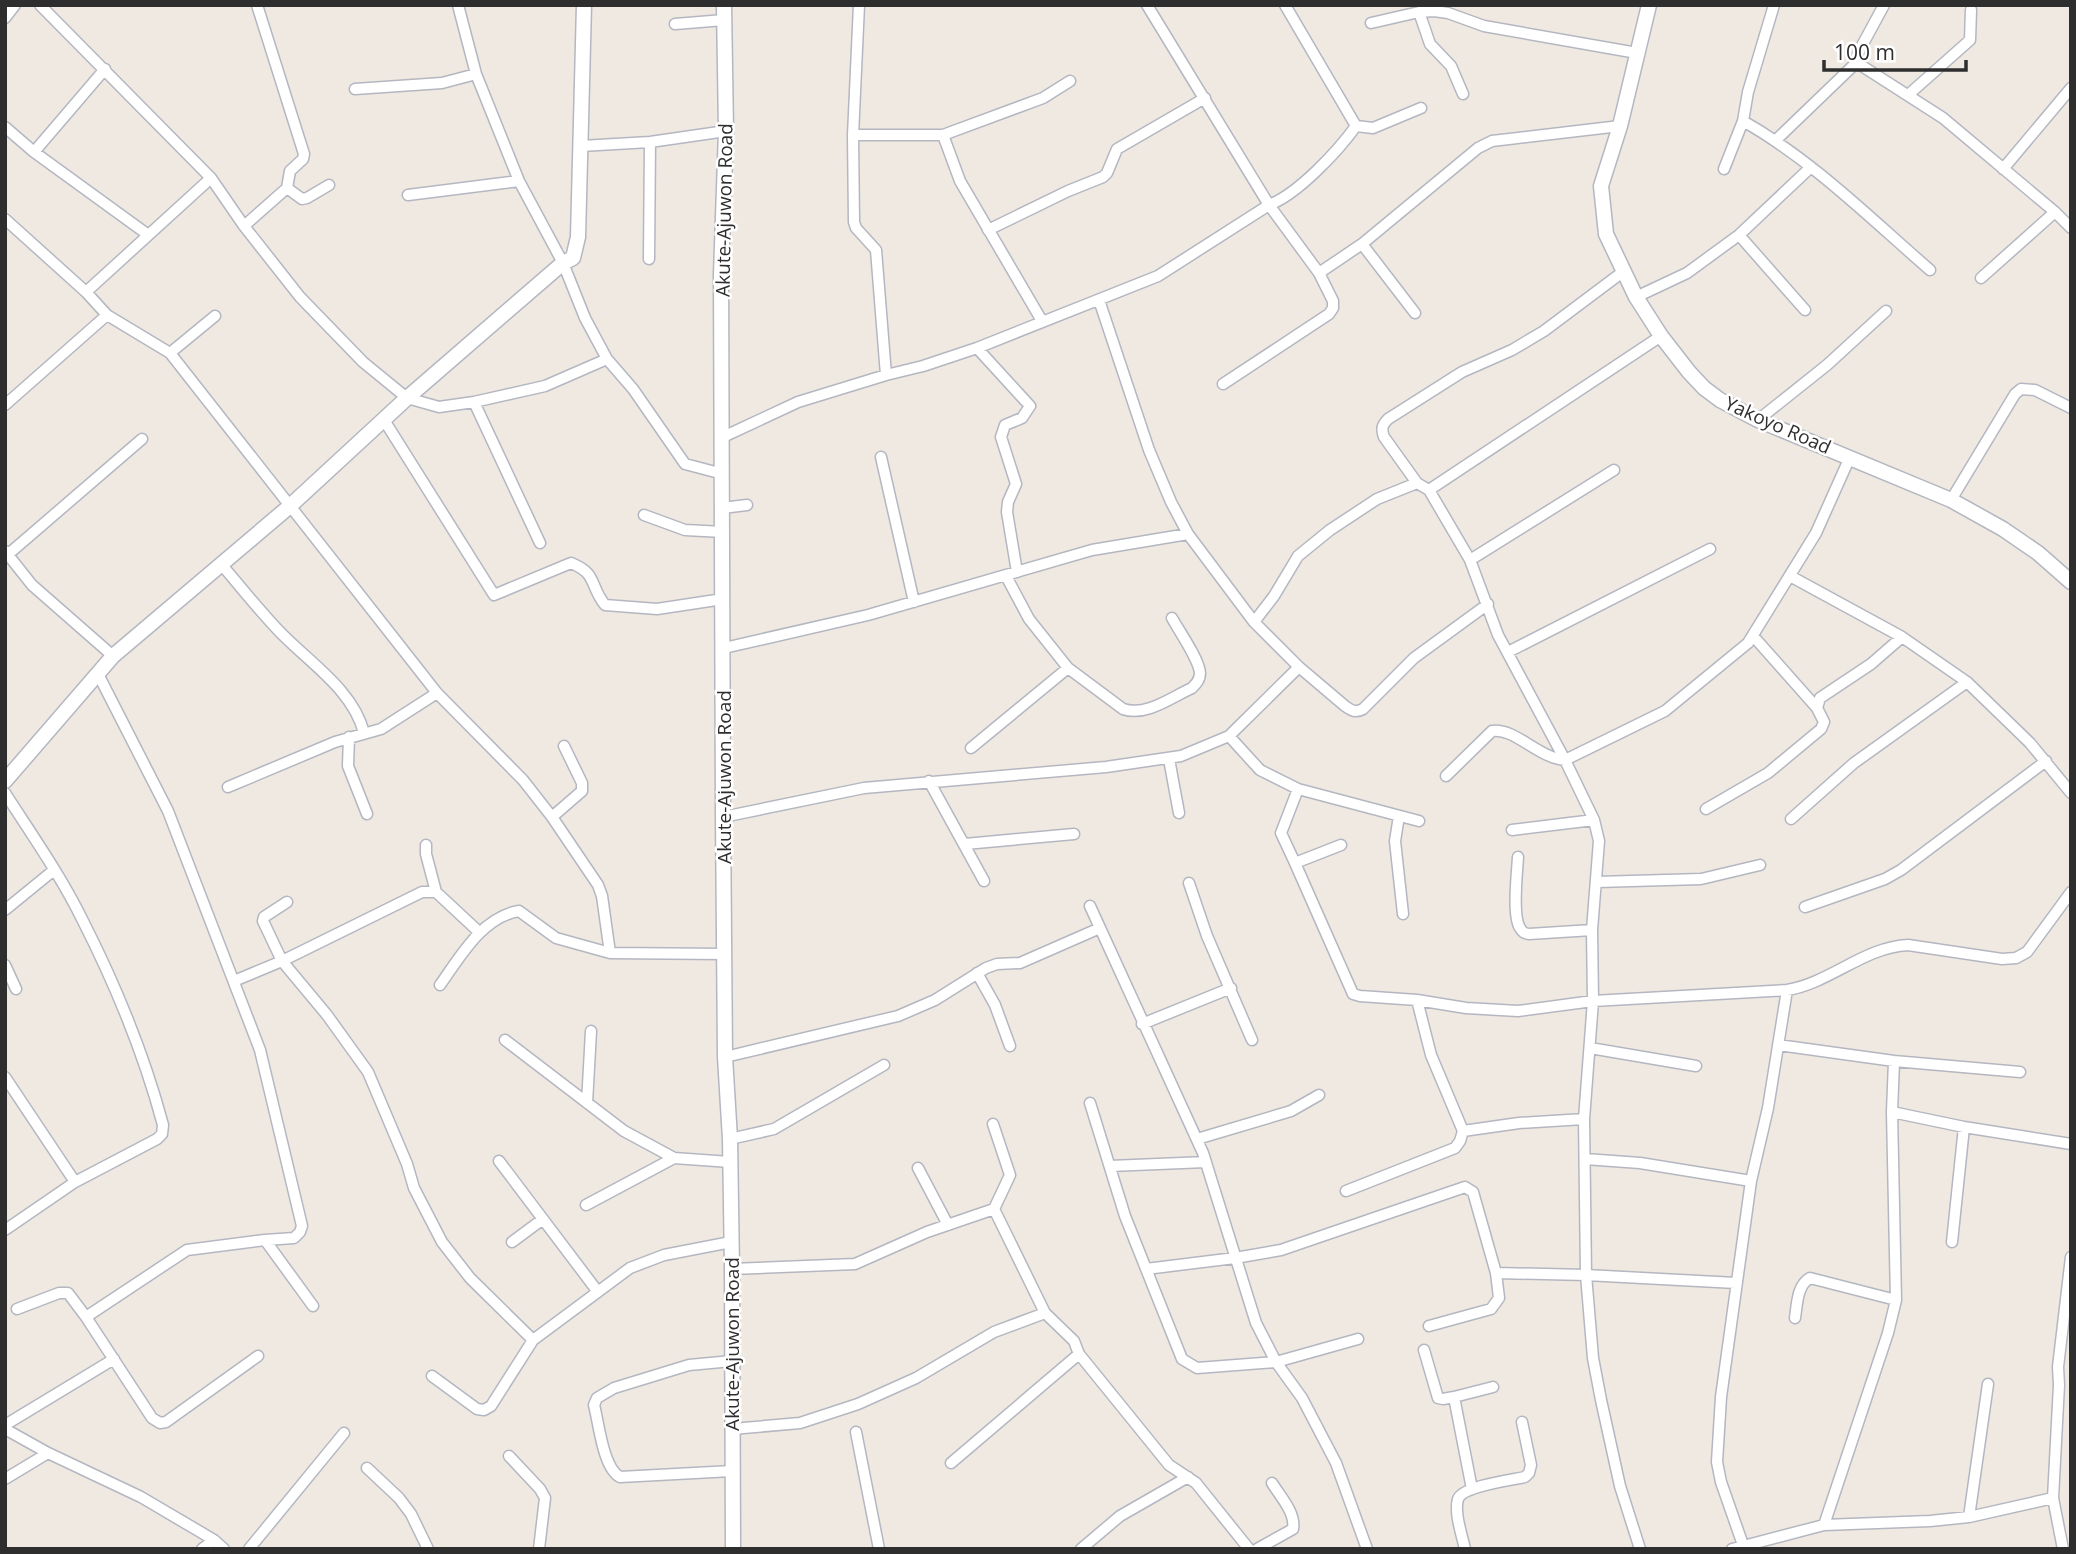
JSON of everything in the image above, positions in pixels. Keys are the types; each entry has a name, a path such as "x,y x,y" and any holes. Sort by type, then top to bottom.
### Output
{"main road":[{"path":"5,781 114,656 290,506 407,398 563,263 573,258 576,248 581,146 584,5"},
{"name":"Yakoyo Road","path":"1648,5 1620,126 1601,186 1606,234 1636,297 1661,336 1704,388 1730,406 1951,500 2003,529 2038,553 2071,582"},
{"name":"Akute-Ajuwon Road","path":"724,13 726,131 721,274 723,817 732,1242 733,1549"}],"street":[{"path":"5,18 15,5"},
{"path":"40,5 211,178 244,226 300,297 363,362 407,398 439,407 474,402 545,386 607,359"},
{"path":"244,226 287,188 290,171 303,159 304,150 257,5"},
{"path":"458,5 477,75 519,181 563,263 585,318 607,359 633,389 685,464 723,474"},
{"path":"859,5 853,135 854,222 856,228 876,250 886,375"},
{"path":"1147,5 1269,205 1319,272 1333,301 1329,314 1223,384"},
{"path":"1284,5 1356,126"},
{"path":"1724,169 1743,121 1748,92 1774,5"},
{"path":"1776,140 1855,64 1858,53 1884,5"},
{"path":"1908,95 1970,40 1971,10"},
{"path":"1371,23 1419,12 1448,13 1484,26 1636,53"},
{"path":"1419,12 1430,44 1451,66 1463,94"},
{"path":"675,24 724,13"},
{"path":"1855,64 1943,118 2071,228"},
{"path":"34,152 105,69"},
{"path":"355,89 442,83 477,75"},
{"path":"853,135 943,135 1044,98 1070,80"},
{"path":"2003,169 2071,88"},
{"path":"988,230 1103,177 1117,149 1205,98"},
{"path":"1356,126 1373,128 1421,108"},
{"path":"1743,121 1776,140 1811,167 1930,270"},
{"path":"723,437 798,402 977,348 1158,276 1269,205 1280,201 1346,140 1356,126"},
{"path":"1319,272 1362,244 1478,148 1492,141 1620,126"},
{"path":"5,127 34,152 147,234"},
{"path":"581,146 650,142 726,131"},
{"path":"943,135 960,181 1042,321"},
{"path":"649,259 650,142"},
{"path":"1636,297 1687,273 1738,235 1811,167"},
{"path":"86,292 211,178"},
{"path":"408,195 519,181"},
{"path":"287,188 302,199 329,185"},
{"path":"1981,278 2055,212"},
{"path":"5,219 86,292 107,315 170,352 437,693 523,780 598,885 610,953"},
{"path":"1738,235 1805,310"},
{"path":"1362,244 1415,313"},
{"path":"1623,271 1544,331 1512,350 1462,372 1383,424 1381,431 1417,483 1429,490 1470,560 1498,635 1565,760 1594,820 1600,841 1592,930 1593,1001 1584,1119 1586,1275 1593,1358 1601,1400 1620,1486 1640,1549"},
{"path":"1099,300 1149,450 1188,534 1254,622 1299,667 1351,711 1358,712 1363,709 1414,658 1488,604"},
{"path":"1758,420 1827,365 1886,312"},
{"path":"5,405 107,315"},
{"path":"170,352 215,316"},
{"path":"1429,490 1661,336"},
{"path":"977,348 1030,406 1022,418 1005,425 1001,437 1016,484 1008,502 1007,512 1011,574 1029,618 1068,668 1123,709 1130,711 1149,708 1198,682 1200,674 1197,664 1172,618"},
{"path":"1951,500 2015,394 2021,389 2035,390 2071,408"},
{"path":"474,402 540,543"},
{"path":"384,420 494,595 571,563 585,569 590,575 604,605 657,608 723,599"},
{"path":"114,656 32,585 6,554 142,439"},
{"path":"881,457 914,601"},
{"path":"1446,776 1492,731 1510,734 1551,759 1565,760 1665,711 1754,637 1816,533 1850,457"},
{"path":"1470,560 1614,470"},
{"path":"1254,622 1274,596 1298,556 1330,530 1377,499 1417,483"},
{"path":"722,508 747,505"},
{"path":"644,515 685,530 723,532"},
{"path":"724,648 868,615 1092,550 1188,534"},
{"path":"1508,652 1710,548"},
{"path":"221,564 279,631 344,696 360,719 364,733"},
{"path":"1790,576 1902,637 1967,682 2046,761 2071,793"},
{"path":"1706,809 1768,773 1821,729 1824,722 1817,708 1754,637"},
{"path":"1817,708 1820,698 1871,664 1902,637"},
{"path":"723,817 864,788 1169,759 1229,736 1299,667"},
{"path":"971,748 1068,668"},
{"path":"86,1317 187,1250 293,1238 302,1226 260,1050 168,811 98,674"},
{"path":"1791,819 1854,763 1967,682"},
{"path":"228,787 349,737 381,729 437,693"},
{"path":"1229,736 1260,770 1298,789 1419,821"},
{"path":"349,737 348,766 367,814"},
{"path":"552,817 581,795 583,788 564,746"},
{"path":"1169,759 1179,813"},
{"path":"1805,907 1885,879 1901,870 2046,761"},
{"path":"929,781 984,881"},
{"path":"1298,789 1281,833 1353,994 1360,996 1518,1011 1593,1001 1805,987 1879,951 1896,946 1908,945 2002,959 2016,958 2027,952 2071,892"},
{"path":"5,793 83,921 148,1069 163,1125 162,1134 157,1139 75,1182 8,1223"},
{"path":"1399,816 1395,841 1403,914"},
{"path":"1512,830 1594,820"},
{"path":"965,844 1074,834"},
{"path":"426,845 436,892 479,932"},
{"path":"1294,863 1341,845"},
{"path":"1518,858 1517,912 1518,926 1523,932 1530,934 1592,930"},
{"path":"1597,883 1701,879 1760,865"},
{"path":"5,910 54,870"},
{"path":"1189,883 1207,936 1252,1040"},
{"path":"234,981 282,961 422,892 436,892"},
{"path":"286,902 264,917 263,921 282,961 327,1015 368,1072 407,1164 414,1188 442,1242 470,1278 533,1340"},
{"path":"1090,906 1197,1139 1256,1323 1336,1463 1367,1549"},
{"path":"440,985 479,932 511,912 519,911 556,938 610,953 725,954"},
{"path":"726,1057 898,1016 935,1000 977,973 997,964 1020,963 1100,928"},
{"path":"5,965 16,989"},
{"path":"977,973 995,1004 1010,1046"},
{"path":"1142,1024 1231,988"},
{"path":"1787,990 1768,1108 1751,1181 1721,1397 1717,1462 1737,1547 1824,1525 1969,1517 2053,1498"},
{"path":"1346,1191 1455,1148 1460,1142 1463,1131 1432,1055 1417,1000"},
{"path":"587,1103 591,1031"},
{"path":"505,1040 624,1131 674,1158 730,1162"},
{"path":"1778,1045 1894,1062 2020,1072"},
{"path":"1590,1048 1696,1066"},
{"path":"1824,1525 1888,1333 1896,1300 1892,1112 1894,1062"},
{"path":"730,1139 774,1129 789,1122 884,1065"},
{"path":"5,1077 75,1182"},
{"path":"1197,1139 1291,1111 1319,1095"},
{"path":"1090,1103 1125,1216 1182,1359 1197,1368 1276,1362 1358,1339"},
{"path":"1892,1112 2071,1144"},
{"path":"1463,1131 1518,1123 1584,1119"},
{"path":"732,1269 855,1264 995,1209 1010,1175 993,1124"},
{"path":"1952,1242 1964,1127"},
{"path":"586,1205 674,1158"},
{"path":"1585,1159 1640,1163 1751,1181"},
{"path":"499,1161 598,1292"},
{"path":"1110,1166 1206,1162"},
{"path":"918,1168 948,1226"},
{"path":"1146,1269 1281,1250 1465,1187 1473,1192 1496,1273 1499,1298 1491,1309 1429,1326"},
{"path":"995,1209 1045,1313 1074,1341 1079,1354 1169,1465 1196,1483 1249,1549"},
{"path":"512,1242 543,1219"},
{"path":"265,1240 313,1306"},
{"path":"432,1376 477,1409 484,1410 491,1406 533,1340 630,1268 664,1255 732,1242"},
{"path":"2063,1549 2053,1498 2065,1386 2058,1367 2071,1256"},
{"path":"1496,1273 1736,1283"},
{"path":"1795,1318 1800,1289 1804,1281 1810,1278 1896,1300"},
{"path":"17,1309 63,1292 71,1296 152,1418 160,1423 166,1422 258,1356"},
{"path":"732,1429 800,1423 858,1404 916,1378 994,1332 1045,1313"},
{"path":"1424,1350 1438,1398 1493,1387"},
{"path":"951,1463 1079,1354"},
{"path":"114,1359 5,1427 48,1453 141,1497 214,1540 224,1549"},
{"path":"732,1361 689,1365 614,1388 597,1398 594,1405 607,1462 614,1474 625,1478 732,1471"},
{"path":"1969,1517 1988,1384"},
{"path":"1454,1396 1472,1489"},
{"path":"1465,1549 1458,1500 1462,1493 1525,1477 1530,1473 1531,1465 1522,1422"},
{"path":"856,1432 879,1549"},
{"path":"249,1549 344,1433"},
{"path":"5,1479 48,1453"},
{"path":"509,1456 545,1498 539,1549"},
{"path":"367,1468 411,1514 428,1549"},
{"path":"1081,1549 1120,1516 1188,1477"},
{"path":"1257,1549 1293,1529 1294,1525 1291,1514 1272,1483"},
{"path":"202,1549 214,1540"}]}
